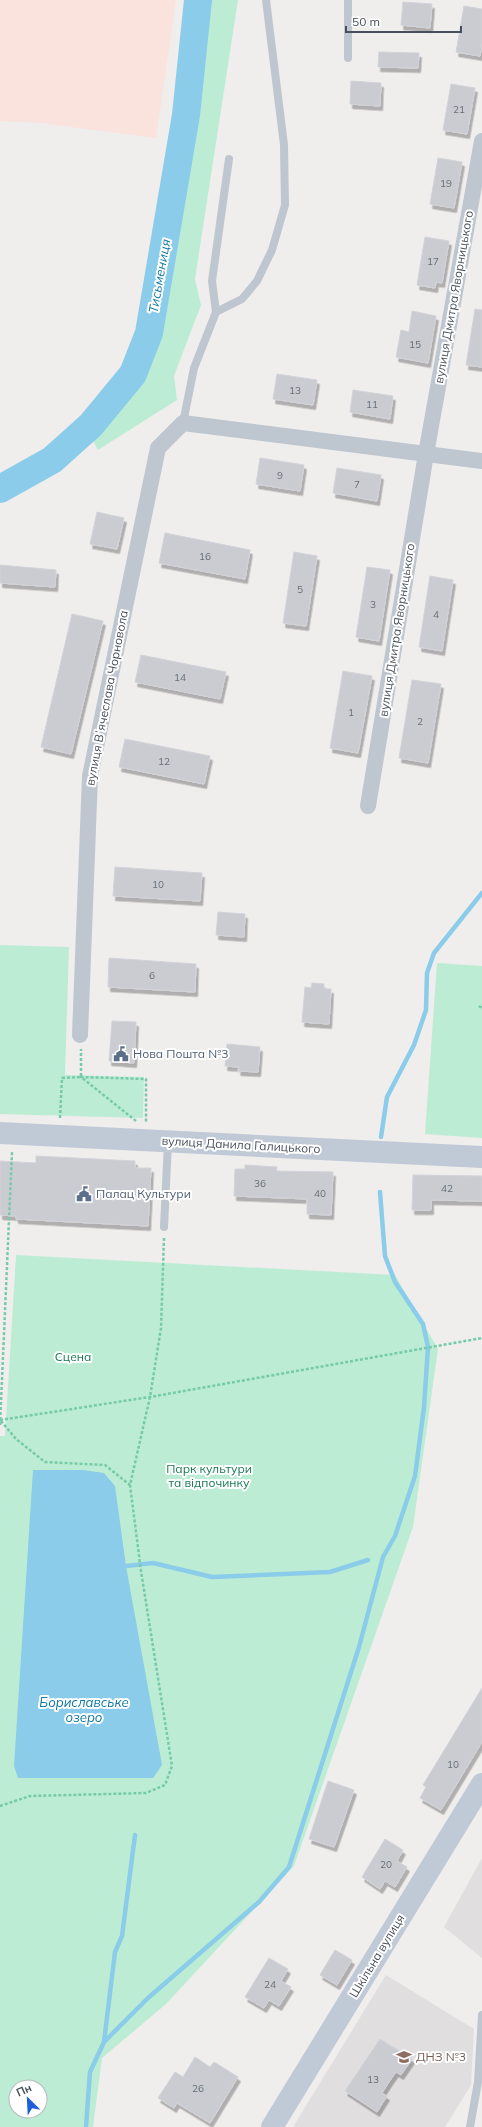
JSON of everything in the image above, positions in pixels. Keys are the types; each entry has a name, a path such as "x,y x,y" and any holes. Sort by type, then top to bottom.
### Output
{"main road":[{"name":"вулиця Данила Галицького","path":"6,1134 482,1157"},
{"name":"Шкільна вулиця","path":"272,2127 482,1784"}],"street":[{"name":"вулиця Дмитра Яворницького","path":"368,806 426,454 482,141"},
{"path":"183,423 482,461"},
{"name":"вулиця Вʼячеслава Чорновола","path":"80,1034 90,776 158,448 183,423"}],"lane":[{"path":"216,312 242,299 257,281 272,250 285,205 284,145 266,0"},
{"path":"348,0 348,58"},
{"path":"183,423 194,368 216,312 212,281 229,160"},
{"path":"164,1227 168,1142"},
{"path":"470,2127 478,2082 482,2015"}],"path":[{"path":"80,1034 81,1077"},
{"path":"60,1120 62,1078 81,1077 146,1079 146,1129 81,1077"},
{"path":"0,1425 6,1134"},
{"path":"0,1806 30,1796 146,1793 165,1785 172,1766 138,1557 130,1485 150,1397 161,1328 164,1227"},
{"path":"0,1420 150,1397 482,1338"},
{"path":"0,1420 16,1439 45,1462 105,1465 130,1485"}],"shaded area":[{"path":"0,0 176,0 156,138 41,123 0,121"},
{"path":"482,1858 482,1958 444,1927"},
{"name":"ДНЗ №3","path":"386,1975 474,2029 471,2085 445,2127 293,2127"}],"green space":[{"path":"207,0 238,0 195,279 201,305 174,376 177,400 98,450 91,437 142,385 161,337 198,117"},
{"path":"0,945 69,947 65,1075 144,1077 143,1118 0,1114"},
{"path":"437,963 482,966 482,1138 425,1134"},
{"name":"Парк культури та відпочинку","path":"16,1255 395,1275 438,1349 413,1527 294,1866 166,2004 102,2058 93,2127 0,2127 0,1436 5,1436"}],"water":[{"name":"Бориславське озеро","path":"33,1470 83,1470 104,1473 115,1486 126,1566 162,1765 153,1778 18,1778 14,1766"}],"building":[{"path":"403,2 432,4 430,28 401,25"},
{"path":"464,6 482,9 482,43 480,56 456,52"},
{"path":"379,52 419,53 418,68 378,67"},
{"path":"351,81 381,83 380,106 350,104"},
{"path":"451,84 475,88 467,134 443,130"},
{"path":"438,158 462,162 454,208 430,204"},
{"path":"425,237 449,241 442,283 436,282 435,288 417,285"},
{"path":"475,309 482,310 482,367 466,365"},
{"path":"412,311 436,316 428,363 396,357 401,330 409,332"},
{"path":"277,374 317,380 313,405 273,399"},
{"path":"353,390 393,396 390,419 350,412"},
{"path":"260,458 304,465 300,491 256,484"},
{"path":"337,468 381,475 377,501 333,493"},
{"path":"97,512 124,518 117,549 90,544"},
{"path":"165,533 250,550 245,579 159,563"},
{"path":"294,552 317,556 306,626 283,623"},
{"path":"0,565 56,570 55,587 0,583"},
{"path":"367,567 390,570 379,641 356,637"},
{"path":"430,576 453,580 442,651 419,647"},
{"path":"72,614 103,621 71,754 41,747"},
{"path":"141,655 226,672 220,699 135,682"},
{"path":"343,671 372,676 358,753 330,748"},
{"path":"412,680 441,684 428,763 399,758"},
{"path":"125,739 210,756 204,784 119,767"},
{"path":"115,867 202,873 200,901 113,896"},
{"path":"218,912 245,914 244,937 216,935"},
{"path":"109,958 196,964 195,992 108,987"},
{"path":"312,983 324,984 324,989 331,989 329,1024 302,1022 305,987 311,988"},
{"path":"112,1021 136,1022 134,1063 109,1061"},
{"path":"227,1044 260,1047 258,1072 238,1071 239,1067 225,1066"},
{"name":"Палац Культури","path":"36,1156 135,1161 135,1168 151,1168 148,1226 16,1219 16,1216 0,1215 0,1161 36,1163"},
{"path":"245,1165 277,1167 276,1171 333,1172 331,1215 307,1214 307,1199 234,1196 235,1169 245,1169"},
{"path":"413,1175 482,1176 482,1201 431,1200 431,1210 412,1210"},
{"path":"482,1688 482,1742 441,1810 420,1798 426,1787 423,1785"},
{"path":"328,1781 354,1790 334,1847 309,1839"},
{"path":"385,1839 403,1850 397,1861 407,1867 395,1887 385,1881 380,1889 362,1877"},
{"path":"335,1950 352,1960 337,1985 320,1975"},
{"path":"269,1958 288,1969 281,1981 291,1987 279,2006 269,2000 264,2008 245,1997"},
{"path":"380,2039 412,2059 401,2075 396,2072 389,2082 382,2093 387,2096 377,2112 345,2091"},
{"path":"195,2057 210,2067 214,2062 238,2077 210,2123 177,2103 174,2108 158,2098 175,2072 183,2077"}],"waterway":[{"name":"Тисьмениця","path":"0,489 52,460 91,425 133,374 149,333 186,115 198,0"},
{"path":"381,1137 387,1097 414,1045 426,1010 427,973 434,953 482,893"},
{"path":"104,2042 148,1998 259,1902 289,1867 359,1647 383,1557 395,1536 415,1476 424,1407 428,1347 423,1324 395,1282 385,1256 380,1192"},
{"path":"126,1566 153,1563 212,1577 330,1572 368,1560"},
{"path":"86,2127 90,2072 104,2042 115,1952 122,1936 135,1835"}],"place":[{"name":"Нова Пошта №3","path":"121,1054"},
{"name":"Палац Культури","path":"84,1194"},
{"name":"ДНЗ №3","path":"404,2057"}],"park label":[{"name":"Сцена","path":"73,1357"}]}
